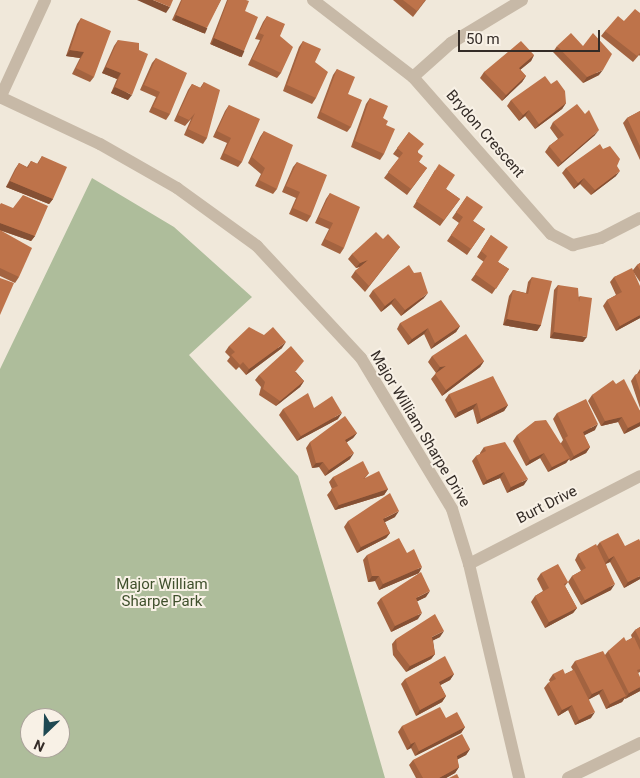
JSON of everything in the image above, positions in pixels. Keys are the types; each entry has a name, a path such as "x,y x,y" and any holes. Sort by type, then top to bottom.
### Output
{"street":[{"path":"0,97 45,0"},
{"name":"Brydon Crescent","path":"313,0 413,77 551,234 573,246 601,238 640,218"},
{"path":"413,77 451,42 522,0"},
{"name":"Major William Sharpe Drive","path":"0,97 100,144 177,188 257,246 361,358 452,509 470,564 519,778"},
{"name":"Burt Drive","path":"470,564 640,476"},
{"path":"568,778 640,743"}],"green space":[{"name":"Major William Sharpe Park","path":"92,178 174,227 252,297 189,355 298,476 385,778 0,778 0,369"}],"building":[{"path":"153,0 173,0 170,7"},
{"path":"182,0 221,0 207,28 176,15"},
{"path":"228,0 249,1 245,11 258,17 244,51 214,38"},
{"path":"403,0 425,0 417,11"},
{"path":"635,9 640,13 640,53 637,56 605,31 618,16 624,21"},
{"path":"267,16 285,24 280,36 293,47 281,73 252,59 264,35 259,33"},
{"path":"81,18 111,31 94,77 76,68 84,52 70,50"},
{"path":"571,33 583,46 593,33 612,54 603,70 587,77 557,46"},
{"path":"118,40 139,43 139,50 148,54 132,95 115,87 121,73 106,67"},
{"path":"303,41 321,49 315,62 328,72 316,98 287,85"},
{"path":"521,41 534,55 519,68 526,76 506,95 484,72"},
{"path":"156,58 187,73 170,114 153,107 160,92 144,85"},
{"path":"337,69 355,77 348,94 362,100 351,127 321,112"},
{"path":"545,76 551,84 557,80 565,91 566,103 539,124 529,110 523,115 511,100"},
{"path":"204,82 220,90 207,138 188,129 195,113 189,120 178,115 192,84 201,88"},
{"path":"370,98 388,106 383,118 388,121 386,125 395,129 384,154 355,141"},
{"path":"577,104 585,114 589,110 599,130 562,162 549,146 564,135 553,122"},
{"path":"229,105 260,119 242,162 224,153 231,138 217,131"},
{"path":"640,111 640,146 627,118"},
{"path":"264,131 293,145 277,189 259,180 265,168 252,157"},
{"path":"409,132 424,144 417,152 423,156 419,162 427,168 411,189 388,172 403,153 397,148"},
{"path":"600,144 603,149 610,146 620,159 617,166 620,171 595,190 584,178 578,183 566,168"},
{"path":"42,156 67,167 53,199 10,181 19,163 28,168 31,161 38,164"},
{"path":"297,162 327,175 311,216 293,208 300,192 286,186"},
{"path":"439,164 455,175 446,189 460,199 444,220 416,201"},
{"path":"330,193 360,207 344,248 325,239 333,223 319,217"},
{"path":"23,195 48,206 35,236 0,223 1,203 13,208"},
{"path":"467,196 483,207 473,221 485,229 471,249 451,235 463,217 456,212"},
{"path":"0,230 32,248 19,277 0,268"},
{"path":"376,232 383,239 388,234 400,247 369,286 355,271 368,260 360,263 352,254"},
{"path":"491,235 508,247 498,262 509,269 496,289 475,274 487,256 481,251"},
{"path":"409,265 414,273 421,272 428,293 405,310 395,298 385,306 373,290"},
{"path":"632,268 640,286 640,315 620,326 607,300 622,292 614,277"},
{"path":"532,277 552,281 541,325 507,319 513,290 528,294"},
{"path":"0,278 14,283 0,315"},
{"path":"558,285 578,288 579,302 580,296 592,298 587,337 554,332"},
{"path":"441,300 460,326 435,343 428,328 412,339 400,323"},
{"path":"249,327 264,335 273,327 286,342 249,369 243,362 240,365 231,355 235,352 229,346"},
{"path":"466,334 484,361 446,390 435,374 446,366 440,367 432,356"},
{"path":"291,346 304,361 295,372 304,381 280,401 263,389 265,382 259,375"},
{"path":"640,373 640,391 635,375"},
{"path":"493,376 508,405 481,419 477,403 458,412 449,394"},
{"path":"624,379 640,411 640,422 628,428 622,417 605,421 592,395 613,380 616,384"},
{"path":"308,393 314,408 332,396 342,413 301,436 283,409"},
{"path":"586,399 598,424 583,432 590,447 574,456 565,438 568,436 557,413"},
{"path":"345,416 357,433 345,440 354,453 329,470 323,462 316,463 310,442"},
{"path":"546,420 570,458 552,467 544,453 530,460 517,435 535,421"},
{"path":"505,442 528,479 511,487 504,472 487,480 476,456 486,451 484,447"},
{"path":"363,461 369,473 363,479 379,471 388,489 339,505 331,489 338,486 333,477"},
{"path":"390,493 399,511 383,519 390,533 361,547 348,521"},
{"path":"618,533 625,546 639,539 640,541 640,576 628,582 614,556 609,559 600,542"},
{"path":"399,538 407,553 414,549 422,567 383,584 379,576 372,576 367,555"},
{"path":"596,544 615,584 585,600 572,576 586,568 578,554"},
{"path":"558,564 568,582 564,584 577,608 549,622 535,596 549,588 541,573"},
{"path":"421,572 430,591 416,598 422,613 395,626 381,598"},
{"path":"435,614 444,631 432,637 435,654 410,666 397,649 396,639"},
{"path":"640,627 640,640 635,630"},
{"path":"624,637 626,641 634,637 640,650 640,669 637,670 640,677 640,687 629,693 608,651"},
{"path":"603,651 626,696 610,704 603,689 592,694 575,661"},
{"path":"445,656 454,674 439,682 446,696 420,710 405,679"},
{"path":"563,669 565,674 574,670 595,712 579,720 572,705 562,710 548,683 556,679 553,674"},
{"path":"440,707 446,718 457,712 465,727 419,751 415,742 411,744 402,726"},
{"path":"462,734 470,749 457,756 459,767 439,778 423,778 413,760"},
{"path":"457,774 459,778 449,778"}]}
